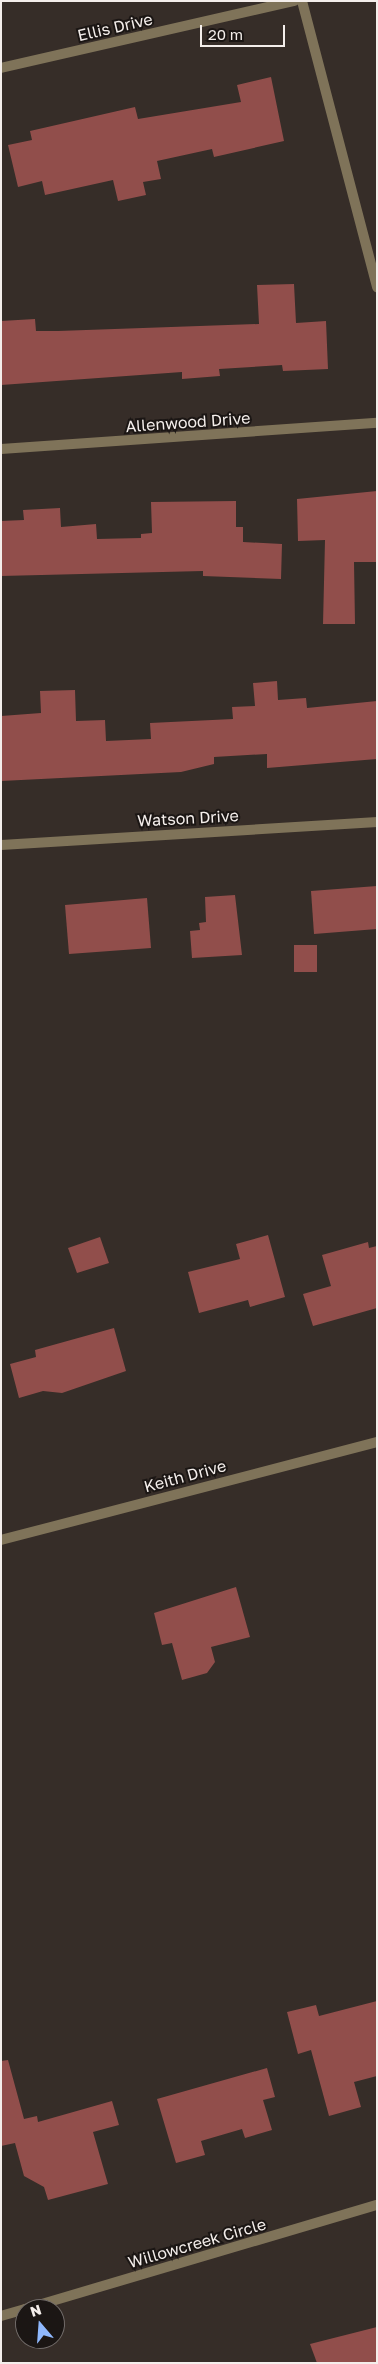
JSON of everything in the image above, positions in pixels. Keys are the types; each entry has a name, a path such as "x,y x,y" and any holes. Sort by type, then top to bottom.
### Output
{"street":[{"name":"Ellis Drive","path":"1,68 294,1"},
{"path":"302,1 377,287"},
{"name":"Allenwood Drive","path":"1,449 377,423"},
{"name":"Watson Drive","path":"1,844 377,822"},
{"name":"Keith Drive","path":"1,1540 377,1442"},
{"name":"Willowcreek Circle","path":"59,2299 377,2205"},
{"name":"Willowcreek Circle","path":"1,2316 15,2312"}],"building":[{"path":"271,77 284,141 214,157 212,149 157,161 161,179 143,182 146,195 118,201 113,180 45,195 42,181 18,187 8,145 32,140 30,131 135,107 138,119 241,102 237,85"},
{"path":"294,284 296,323 326,321 328,369 283,371 282,365 219,369 220,376 182,379 182,372 1,385 1,321 35,319 36,331 259,324 257,285"},
{"path":"377,491 377,562 354,562 355,624 323,624 325,540 298,541 297,499"},
{"path":"236,501 236,527 243,527 243,542 282,544 281,579 203,576 203,571 1,576 1,521 24,520 23,510 60,508 61,527 96,524 97,539 141,538 141,534 152,533 151,502"},
{"path":"277,681 278,700 306,698 307,708 377,701 377,759 267,768 267,754 214,757 214,764 181,772 1,781 1,716 41,713 40,691 75,690 76,721 105,720 106,741 151,739 150,723 233,719 232,707 255,706 253,683"},
{"path":"377,886 377,929 314,934 311,891"},
{"path":"235,895 242,955 192,958 190,931 200,930 199,923 206,922 205,897"},
{"path":"147,898 151,948 69,954 65,905"},
{"path":"294,945 317,945 317,972 294,972"},
{"path":"268,1235 285,1297 250,1307 248,1300 199,1313 188,1272 240,1259 236,1244"},
{"path":"100,1237 109,1263 77,1273 68,1248"},
{"path":"368,1242 369,1248 377,1246 377,1308 313,1326 303,1294 331,1286 322,1255"},
{"path":"114,1328 126,1371 62,1393 43,1391 19,1398 10,1364 36,1357 35,1350"},
{"path":"236,1587 250,1637 211,1647 215,1662 207,1673 182,1680 172,1643 162,1645 154,1613"},
{"path":"377,2001 377,2076 354,2082 361,2107 329,2116 311,2050 298,2054 287,2012 316,2005 319,2016"},
{"path":"8,2060 24,2119 37,2116 38,2122 112,2101 119,2125 93,2132 108,2184 48,2200 44,2187 24,2176 15,2143 1,2146 1,2061"},
{"path":"267,2068 275,2097 263,2100 272,2130 245,2138 242,2129 201,2141 205,2155 176,2163 157,2099"},
{"path":"377,2327 377,2363 317,2363 310,2344"}]}
